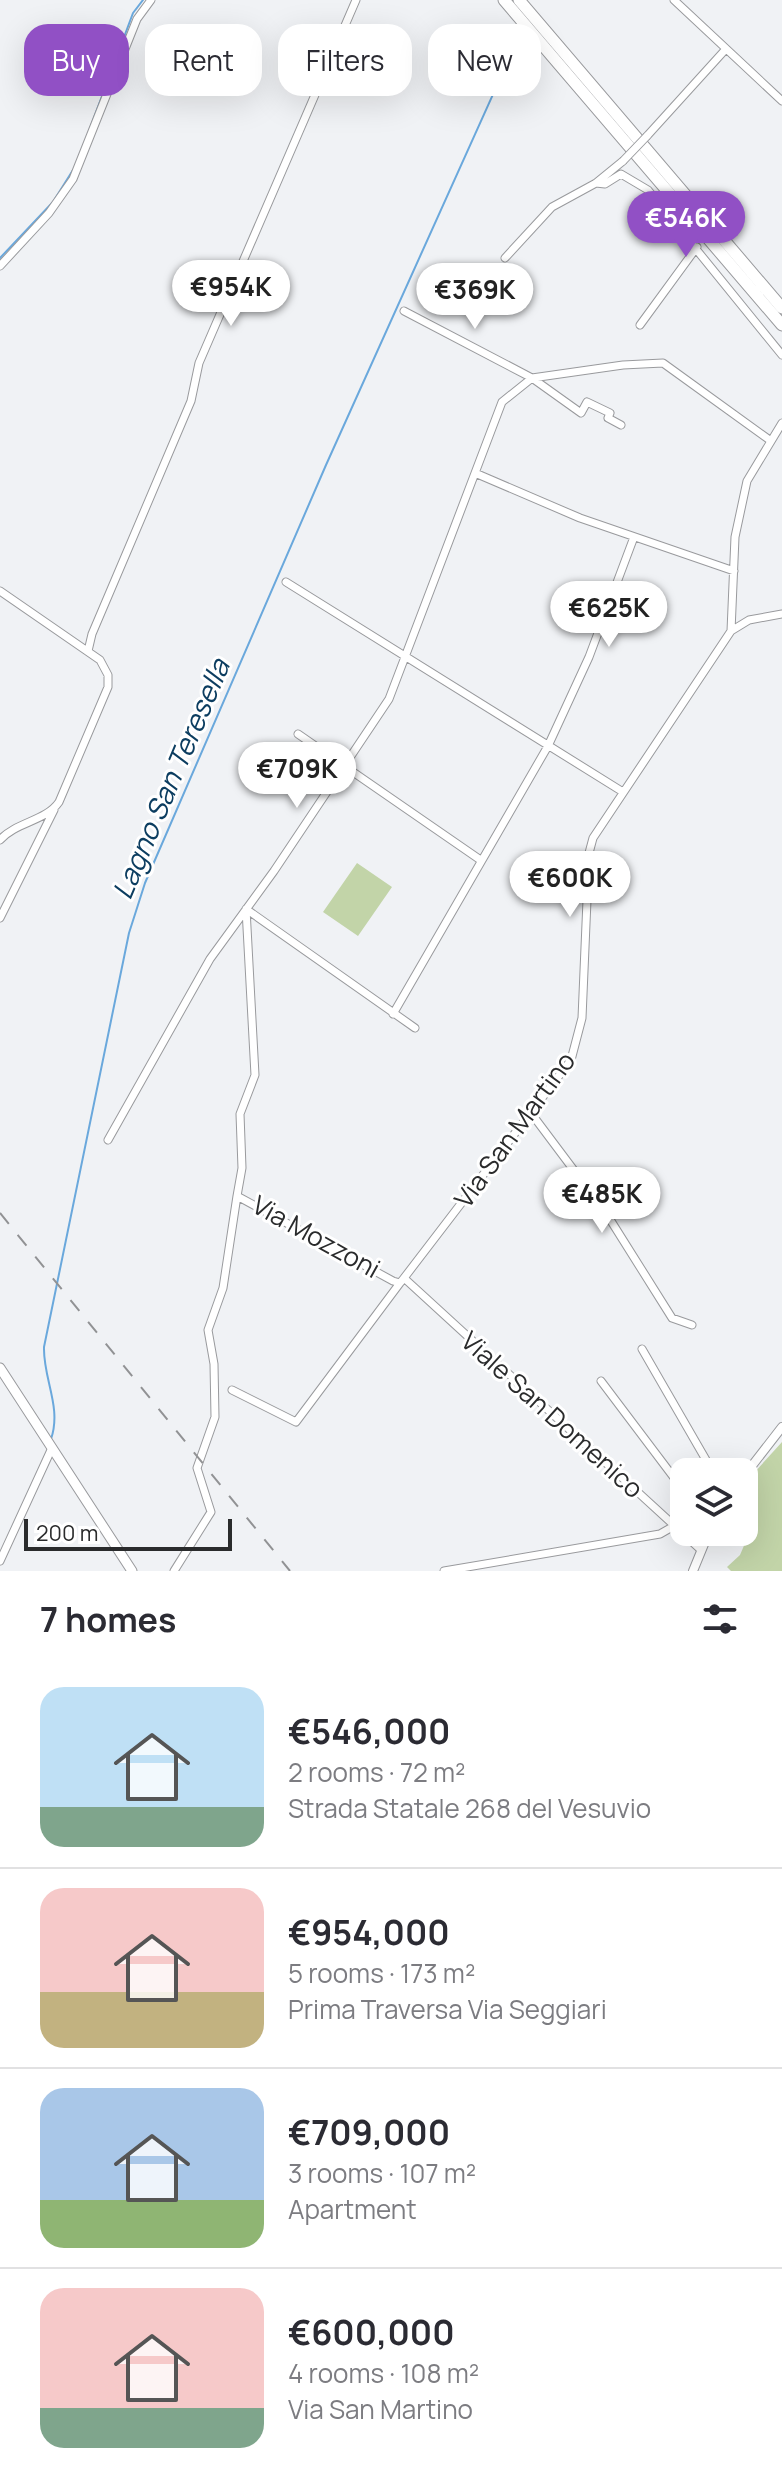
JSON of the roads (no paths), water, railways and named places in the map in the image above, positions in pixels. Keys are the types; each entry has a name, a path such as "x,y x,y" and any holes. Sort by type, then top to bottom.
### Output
{"highway":[{"path":"504,0 782,325"},
{"path":"519,0 782,308"}],"main road":[{"path":"0,1368 132,1571"}],"street":[{"path":"0,266 49,213 73,179 137,19 151,0"},
{"path":"88,651 92,634 186,413 199,363 356,0"},
{"path":"674,0 782,101"},
{"path":"505,258 552,207 596,183 623,161 725,50"},
{"path":"596,183 605,184 621,174 630,176 665,207 782,355"},
{"path":"640,325 697,247"},
{"path":"404,311 532,378 581,413 587,402 610,413 608,418 621,425"},
{"path":"108,1140 210,959 345,768 389,699 502,402 532,378 663,363 782,446"},
{"path":"731,631 735,537 747,481 782,423"},
{"path":"475,473 634,537 734,571"},
{"path":"393,1014 479,859 548,746 589,657 634,537"},
{"path":"286,582 623,792"},
{"path":"0,591 105,666 108,687 54,810 0,918"},
{"path":"731,631 749,620 782,614"},
{"name":"Via San Martino","path":"232,1390 296,1422 571,1060 578,1041 589,853 593,838 731,631"},
{"path":"298,734 479,859"},
{"path":"0,840 17,826 54,810"},
{"path":"246,909 415,1028"},
{"path":"237,1196 242,1168 240,1114 255,1075 246,909"},
{"path":"531,1113 606,1213 672,1318 692,1325"},
{"name":"Via Mozzoni","path":"174,1571 211,1512 197,1468 215,1417 214,1364 208,1330 223,1288 237,1196 402,1281"},
{"name":"Viale San Domenico","path":"402,1281 670,1522"},
{"path":"642,1349 705,1458"},
{"path":"601,1381 670,1472"},
{"path":"758,1458 782,1427"},
{"path":"0,1561 51,1450"},
{"path":"444,1571 660,1534 670,1528"},
{"name":"Viale San Domenico","path":"696,1546 701,1550"},
{"path":"693,1571 703,1546"}],"waterway":[{"path":"89,131 133,13 143,0"},
{"name":"Lagno San Teresella","path":"51,1439 54,1416 44,1347 129,933 145,883 326,465 492,96"},
{"path":"0,258 53,202 73,170"}],"railway":[{"path":"0,1213 290,1571"}]}
